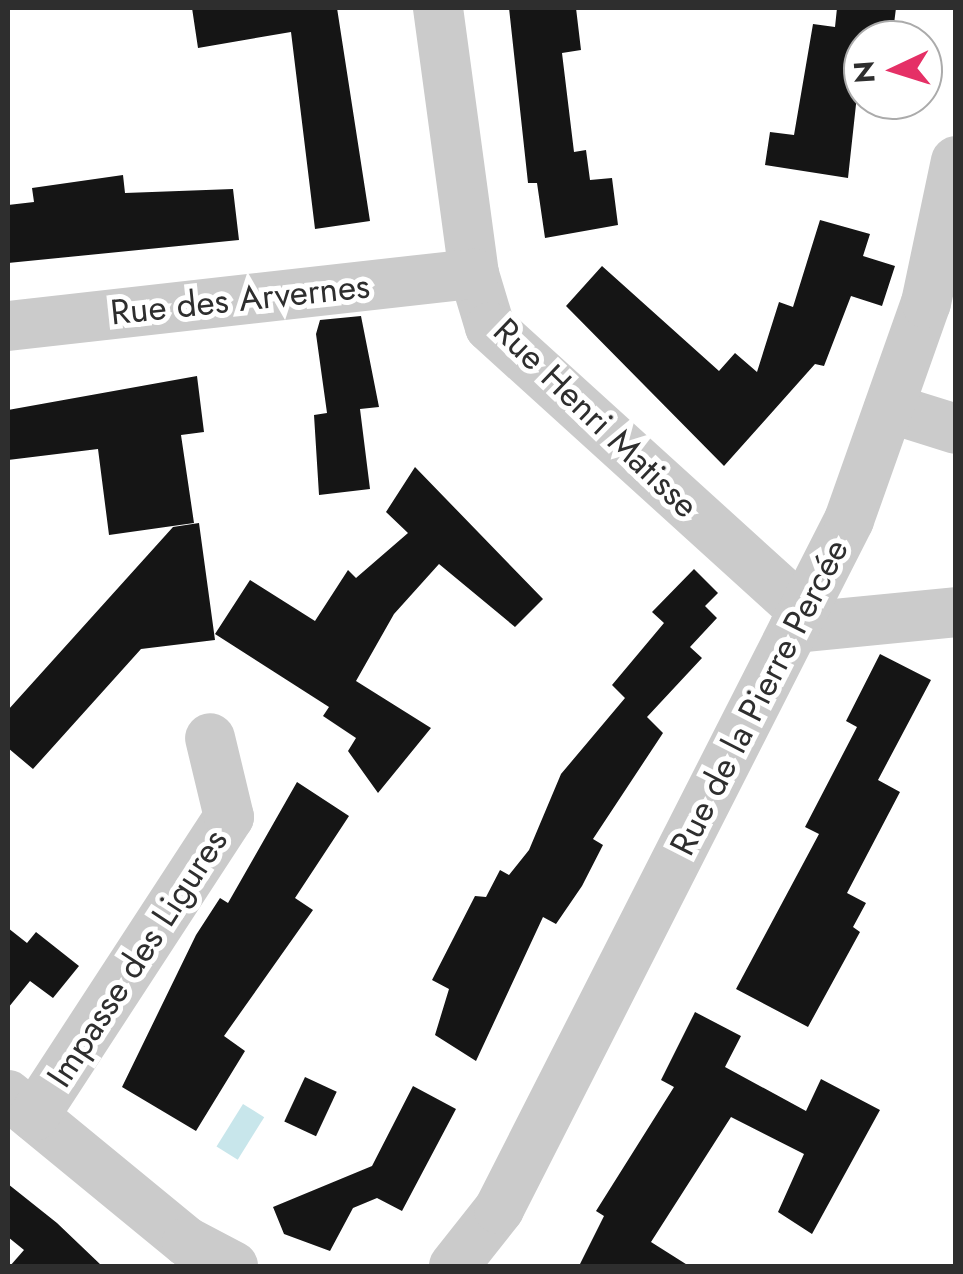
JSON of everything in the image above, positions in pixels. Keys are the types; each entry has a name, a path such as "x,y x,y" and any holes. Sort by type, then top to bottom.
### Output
{"street":[{"name":"Rue Henri Matisse","path":"438,8 474,274 490,327 798,619"},
{"name":"Rue de la Pierre Percée","path":"454,1266 499,1209 849,520 889,408 954,189"},
{"name":"Rue des Arvernes","path":"8,326 474,274"},
{"path":"889,408 956,429"},
{"path":"798,619 956,612"},
{"name":"Impasse des Ligures","path":"21,1106 229,817 210,738"},
{"path":"21,1106 181,1254 232,1266"},
{"name":"Rue de la Pierre Percée","path":"492,1266 499,1209"}],"water":[{"path":"243,1104 264,1117 238,1160 217,1146"}],"building":[{"path":"192,8 337,8 370,221 315,229 291,32 198,48"},
{"path":"509,8 576,8 581,50 562,53 574,152 586,150 590,180 612,178 618,225 545,238 537,183 528,183"},
{"path":"837,8 896,8 894,20 843,20 843,120 854,120 848,178 765,165 770,132 794,135 813,24 835,27"},
{"path":"123,175 125,193 233,189 239,240 8,263 8,205 34,202 32,188"},
{"path":"820,220 870,234 863,256 895,266 882,306 851,296 824,366 815,364 724,466 566,306 602,266 719,371 735,353 757,372 779,302 793,307"},
{"path":"361,316 379,407 360,409 370,489 319,495 314,415 327,413 316,334 320,320"},
{"path":"197,376 204,432 181,435 194,523 109,535 98,449 8,460 8,410"},
{"path":"415,467 543,599 515,627 439,564 394,614 356,681 431,728 378,793 348,751 356,738 323,716 329,707 215,634 250,580 315,621 348,570 356,578 408,533 386,512"},
{"path":"199,523 215,640 141,649 33,769 8,748 8,710 173,527"},
{"path":"694,569 718,593 705,606 717,618 690,647 702,658 647,717 663,733 593,839 603,845 582,886 556,924 543,917 476,1061 435,1035 449,989 432,980 475,896 486,897 500,870 509,875 529,850 561,774 625,698 612,685 664,623 652,612"},
{"path":"880,654 931,680 878,780 900,792 847,893 866,903 853,927 860,932 808,1027 736,989 819,834 805,827 857,727 846,721"},
{"path":"297,782 349,816 295,898 313,910 224,1036 245,1051 196,1131 122,1087 196,935 220,898 228,903"},
{"path":"8,928 27,943 36,932 79,966 53,998 30,981 8,1008"},
{"path":"695,1012 741,1036 725,1067 806,1111 821,1079 880,1110 812,1234 778,1212 804,1154 731,1117 651,1242 689,1266 579,1266 604,1216 596,1211 674,1087 661,1080"},
{"path":"305,1077 337,1092 316,1136 284,1121"},
{"path":"413,1086 456,1109 402,1211 377,1198 353,1208 330,1251 284,1234 273,1207 372,1166"},
{"path":"8,1184 102,1266 10,1266 24,1250 8,1237"}]}
